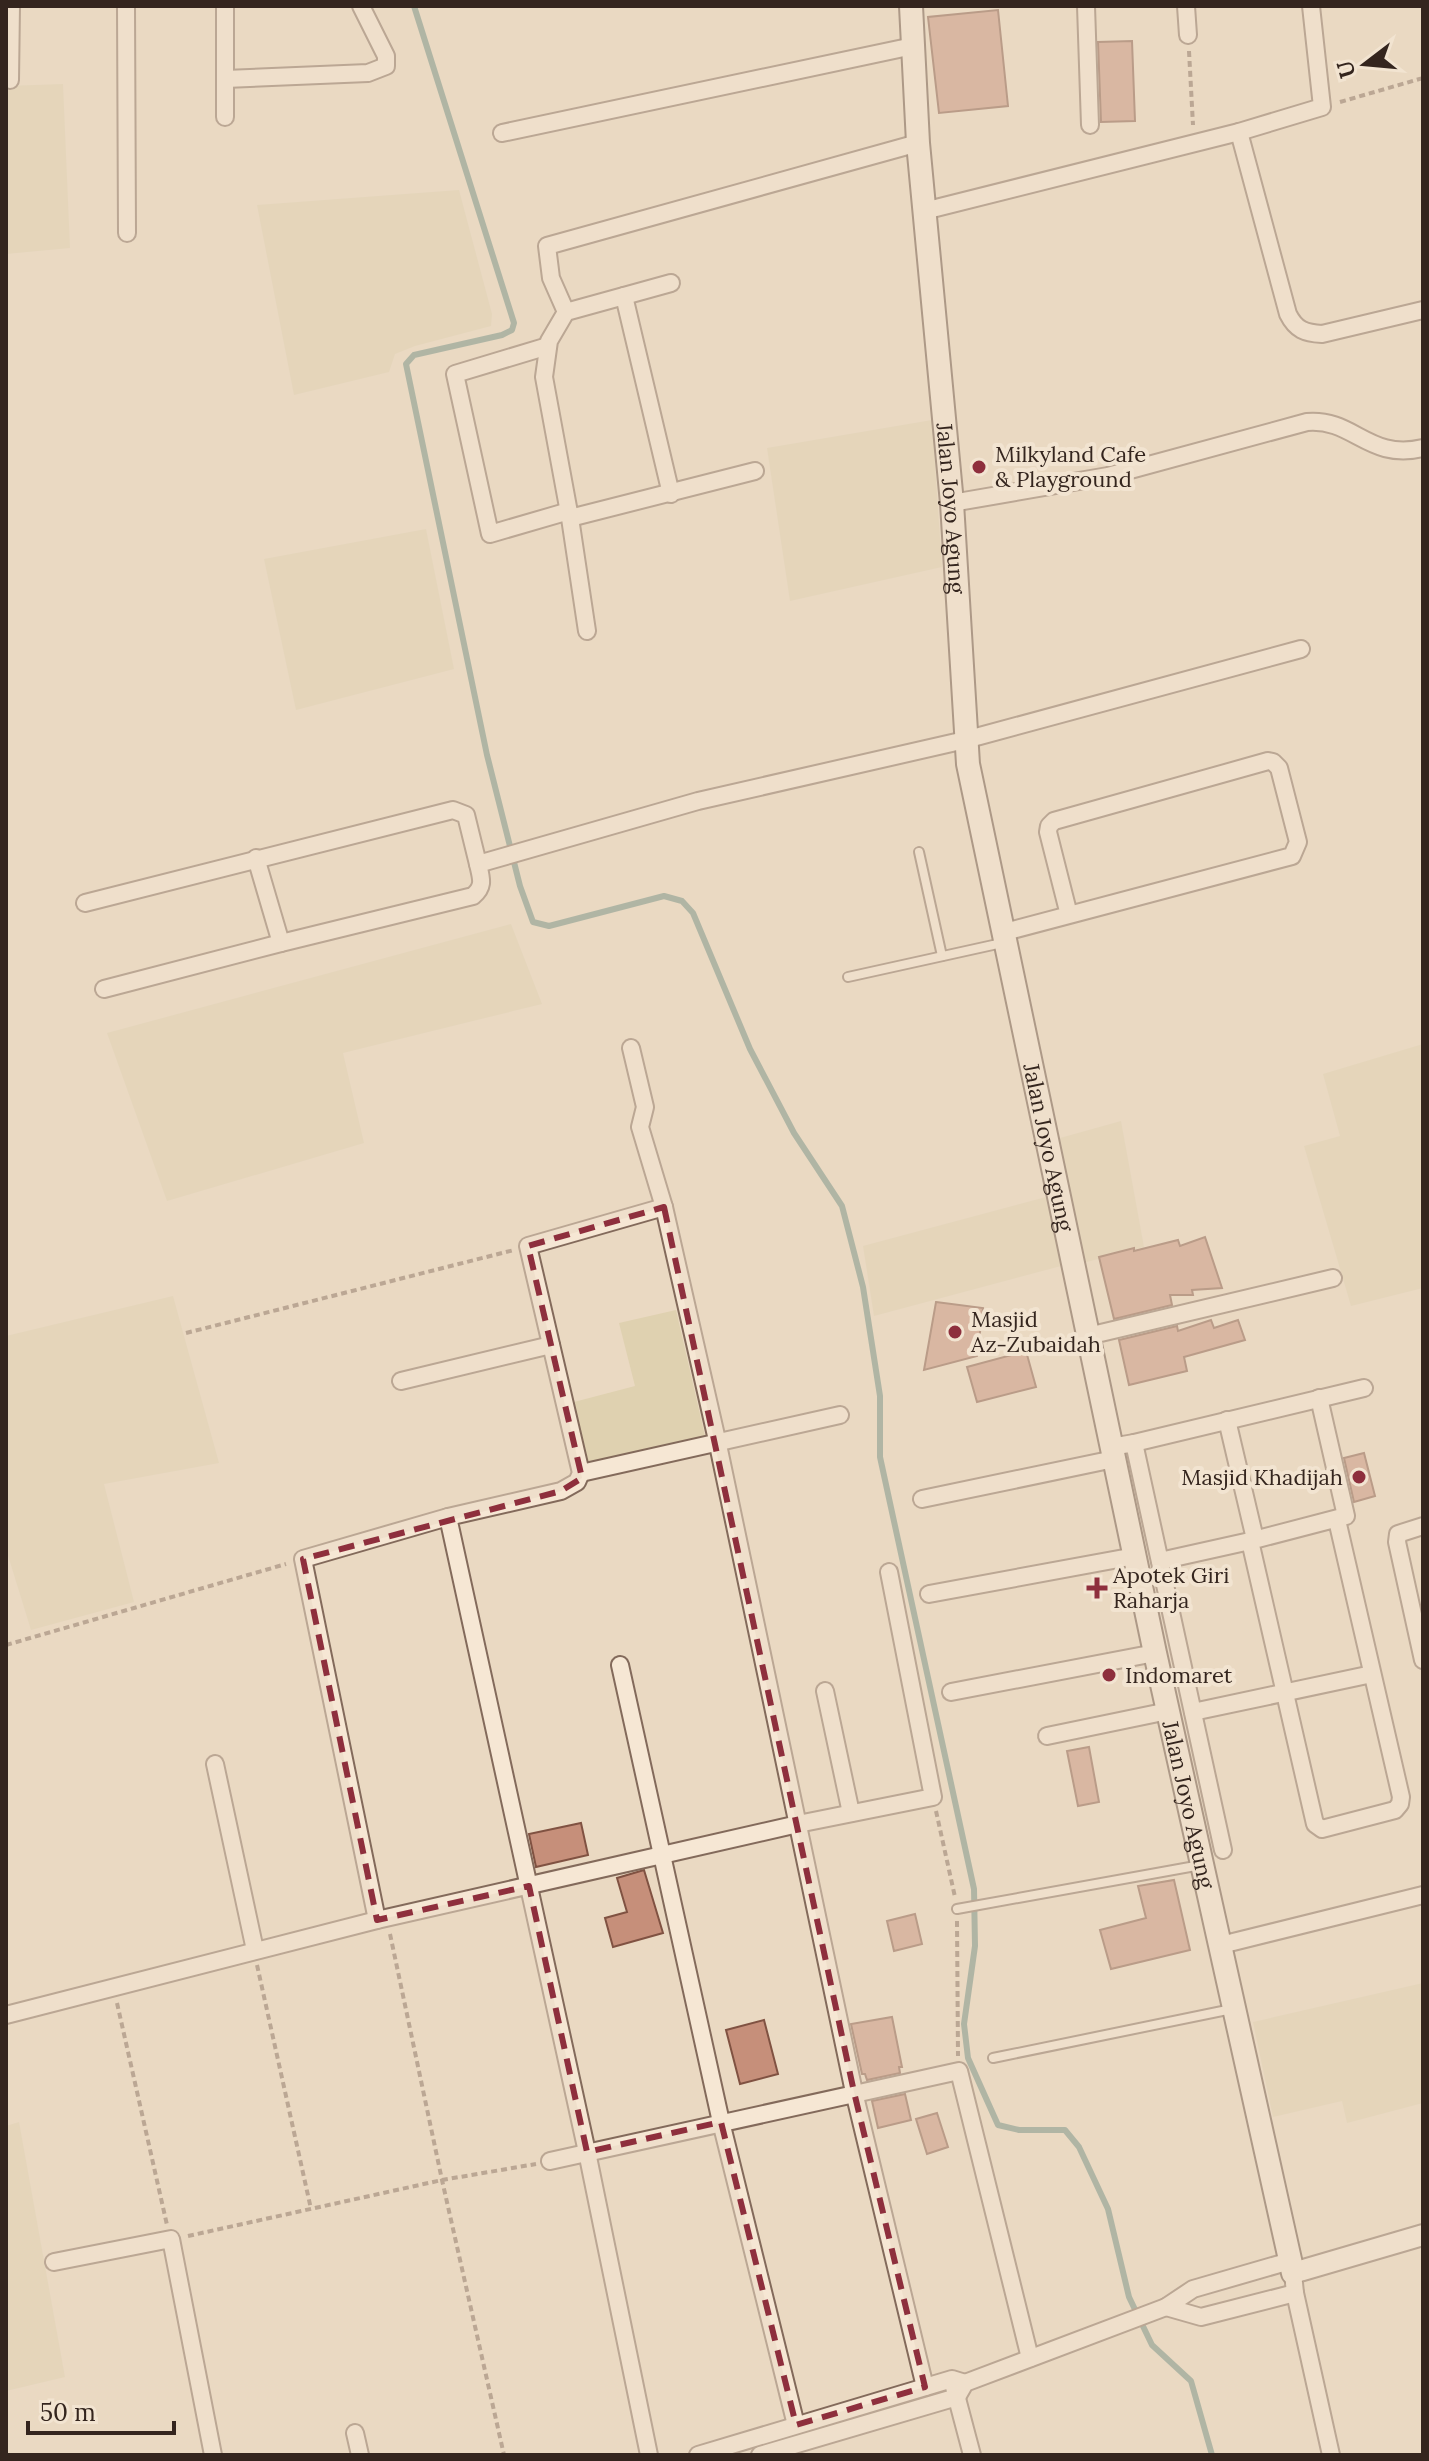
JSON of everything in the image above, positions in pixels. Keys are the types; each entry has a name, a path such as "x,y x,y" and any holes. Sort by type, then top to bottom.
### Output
{"main road":[{"name":"Jalan Joyo Agung","path":"911,6 918,143 952,503 968,764 1112,1453 1293,2276"}],"street":[{"path":"10,80 11,6"},
{"path":"126,6 127,233"},
{"path":"225,6 225,117"},
{"path":"225,79 368,73 386,66 386,56 361,6"},
{"path":"911,6 918,6"},
{"path":"1086,6 1090,125"},
{"path":"1186,6 1188,35"},
{"path":"924,211 1239,132 1322,107 1311,6"},
{"path":"502,133 913,46"},
{"path":"1239,132 1288,314 1295,326 1307,333 1322,334 1423,310"},
{"path":"566,312 551,278 547,246 918,143"},
{"path":"587,631 570,515 544,377 548,346 566,312 671,283"},
{"path":"624,296 671,494"},
{"path":"548,346 455,374 490,534 671,494 755,471"},
{"path":"952,503 1108,476 1307,422 1333,424 1387,451 1407,452 1423,448"},
{"path":"478,864 698,801 965,740 1301,649"},
{"path":"1006,937 1069,915 1292,856 1298,842 1279,768 1268,761 1054,821 1048,832 1069,915"},
{"path":"85,903 453,810 466,815 478,864 482,883 473,896 104,989"},
{"path":"256,858 281,943"},
{"path":"631,1048 645,1107 640,1127 664,1207 717,1440 854,2092 925,2387"},
{"path":"382,1918 303,1559 448,1517 561,1491 577,1482 581,1473 528,1246 664,1207"},
{"path":"1088,1336 1333,1278"},
{"path":"401,1381 551,1345"},
{"path":"922,1499 1112,1453 1134,1443 1364,1388"},
{"path":"1160,1561 1346,1516 1319,1398"},
{"path":"581,1473 717,1440 840,1415"},
{"path":"1227,1420 1315,1824 1322,1829 1395,1810 1401,1797 1337,1520"},
{"path":"1134,1443 1223,1850"},
{"path":"448,1517 587,2152 649,2455"},
{"path":"1423,1526 1398,1534 1397,1542 1423,1660"},
{"path":"929,1594 1135,1556"},
{"path":"6,2015 382,1918 798,1824 933,1797 889,1572"},
{"path":"951,1692 1155,1653"},
{"path":"620,1665 721,2122 796,2425"},
{"path":"1193,1712 1372,1674"},
{"path":"825,1691 851,1813"},
{"path":"1047,1736 1168,1711"},
{"path":"215,1764 255,1950"},
{"path":"1221,1945 1423,1895"},
{"path":"550,2161 959,2071 1030,2358"},
{"path":"1166,2307 1201,2317 1293,2276 1423,2235"},
{"path":"54,2262 171,2239 213,2455"},
{"path":"760,2455 958,2386 1166,2307 1193,2289 1293,2276"},
{"path":"1293,2276 1331,2455"},
{"path":"698,2455 925,2387 958,2386"},
{"path":"958,2386 972,2455"},
{"path":"355,2433 360,2455"}],"lane":[{"path":"919,852 942,956"},
{"path":"848,977 942,956 1006,937"},
{"path":"961,1908 1202,1865"},
{"path":"993,2058 1235,2009"}],"path":[{"path":"1188,35 1193,125"},
{"path":"1322,107 1423,78"},
{"path":"186,1333 528,1246"},
{"path":"6,1645 303,1559"},
{"path":"933,1797 961,1908 959,2071"},
{"path":"382,1918 504,2455"},
{"path":"255,1950 311,2209"},
{"path":"113,1987 171,2239 442,2180 550,2161"}],"highlighted area":[{"path":"664,1207 854,2092 925,2387 796,2425 721,2122 587,2152 529,1886 377,1920 303,1559 561,1491 582,1478 528,1246"}],"shaded area":[{"path":"63,84 70,248 6,254 6,86"},
{"path":"459,190 492,314 491,326 395,354 389,372 294,395 257,205"},
{"path":"932,420 942,567 790,601 767,448"},
{"path":"426,529 454,669 296,710 264,559"},
{"path":"511,924 542,1004 343,1053 364,1143 167,1201 107,1033"},
{"path":"1423,1044 1423,1288 1351,1306 1304,1146 1340,1136 1323,1074"},
{"path":"1121,1121 1144,1247 1083,1263 1060,1138"},
{"path":"1046,1197 1061,1266 874,1316 863,1246"},
{"path":"173,1296 219,1463 104,1484 134,1602 31,1630 6,1549 6,1336"},
{"path":"676,1310 705,1436 589,1464 574,1402 635,1386 619,1323"},
{"path":"1423,1983 1423,2103 1347,2123 1342,2101 1273,2117 1253,2022"},
{"path":"19,2122 65,2377 6,2391 6,2126"}],"building":[{"path":"998,10 1008,106 939,113 928,17"},
{"path":"1132,41 1135,121 1101,122 1098,42"},
{"path":"1205,1237 1222,1288 1192,1290 1193,1295 1170,1295 1172,1305 1114,1319 1099,1257 1178,1240 1180,1246"},
{"name":"Masjid Az-Zubaidah","path":"936,1302 983,1308 977,1356 924,1370"},
{"path":"1211,1320 1214,1328 1238,1320 1245,1340 1184,1357 1187,1371 1129,1385 1119,1340 1177,1326 1178,1331"},
{"path":"1026,1351 1036,1387 977,1402 967,1367"},
{"name":"Masjid Khadijah","path":"1364,1453 1375,1496 1354,1502 1344,1458"},
{"path":"1089,1747 1099,1802 1078,1806 1067,1751"},
{"path":"581,1823 588,1855 536,1867 529,1834"},
{"path":"644,1870 663,1933 613,1947 605,1918 627,1912 617,1878"},
{"path":"1174,1880 1190,1950 1111,1969 1100,1930 1146,1918 1138,1886"},
{"path":"915,1914 922,1944 894,1951 887,1921"},
{"path":"892,2017 902,2067 899,2067 900,2073 867,2080 862,2074 851,2024"},
{"path":"764,2020 778,2074 740,2084 726,2030"},
{"path":"905,2094 911,2120 878,2128 872,2101"},
{"path":"937,2113 948,2147 927,2154 916,2119"}],"waterway":[{"path":"414,6 514,323 512,330 502,335 414,355 406,364 487,755 520,886 533,922 549,926 664,896 682,901 693,913 750,1049 794,1133 842,1206 863,1287 880,1396 880,1457 974,1889 975,1946 964,2024 968,2058 998,2125 1019,2130 1065,2130 1079,2147 1108,2209 1129,2297 1152,2345 1191,2381 1212,2455"}],"place":[{"name":"Milkyland Cafe & Playground","path":"979,467"},
{"name":"Masjid Az-Zubaidah","path":"955,1332"},
{"name":"Masjid Khadijah","path":"1359,1477"},
{"name":"Apotek Giri Raharja","path":"1097,1588"},
{"name":"Indomaret","path":"1109,1675"}]}
